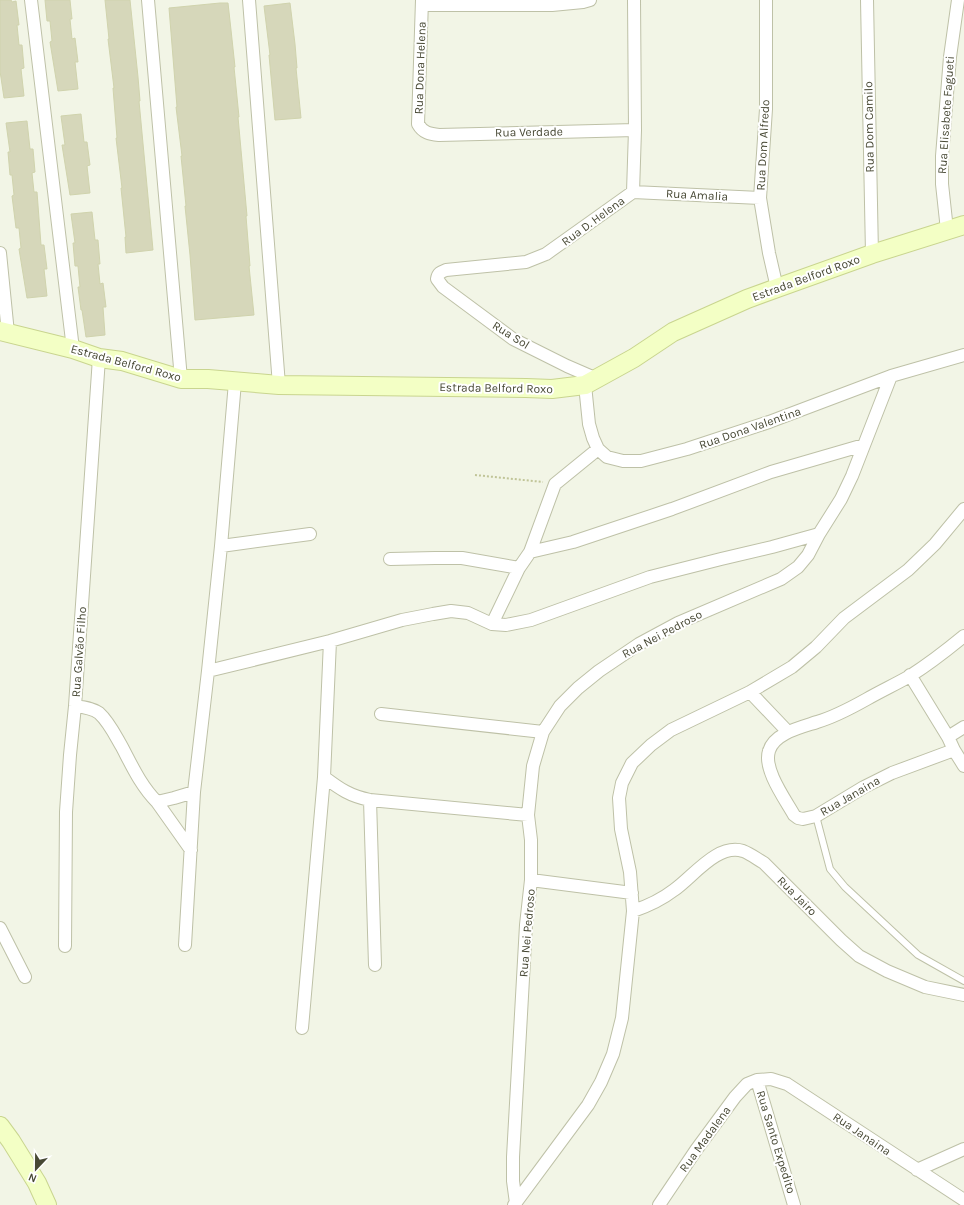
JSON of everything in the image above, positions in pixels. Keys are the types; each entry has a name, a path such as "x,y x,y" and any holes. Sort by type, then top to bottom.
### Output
{"street":[{"path":"31,0 73,349"},
{"path":"148,0 181,379"},
{"path":"249,0 280,385"},
{"path":"422,3 552,5 590,0"},
{"name":"Rua D. Helena","path":"438,275 446,270 526,262 546,254 633,192 635,130 634,0"},
{"name":"Rua Dom Alfredo","path":"766,0 766,109 760,198 769,253 777,288"},
{"name":"Rua Dom Camilo","path":"867,0 872,254"},
{"name":"Rua Elisabete Fagueti","path":"947,230 942,184 942,156 950,57 958,0"},
{"name":"Rua Dona Helena","path":"422,3 418,124 420,129 424,132"},
{"name":"Rua Verdade","path":"424,132 440,135 635,130"},
{"name":"Rua Amalia","path":"633,192 760,198"},
{"name":"Estrada Belford Roxo","path":"4,332 73,349 99,358 122,361 181,379 208,379 280,385 552,389 591,382 634,358 673,332 777,288 872,254 964,225"},
{"path":"0,253 4,332"},
{"name":"Rua Sol","path":"438,275 437,279 443,287 513,339 572,368 591,382"},
{"name":"Rua Dona Valentina","path":"598,449 607,457 623,461 641,461 687,449 769,422 891,376 963,356"},
{"name":"Rua Galvão Filho","path":"65,946 66,812 75,706 99,358"},
{"name":"Rua Nei Pedroso","path":"515,1204 513,1157 524,963 531,880 531,840 528,815 533,766 543,732 560,706 578,688 599,671 639,644 678,623 780,579 798,568 808,555 852,476 891,376"},
{"path":"186,945 194,792 221,546 235,382"},
{"path":"492,624 519,568 530,552 555,484 598,449 589,424 591,382"},
{"path":"530,552 573,542 672,509 770,472 864,445"},
{"name":"Rua Nei Pedroso","path":"515,1204 588,1105 601,1082 613,1054 622,1018 633,911 630,872 621,829 619,798 622,783 632,763 650,745 671,730 750,692 792,667 816,647 844,618 908,570 935,544 964,509"},
{"path":"221,546 310,534"},
{"path":"208,671 330,641 402,620 451,612 468,613 492,624 506,625 532,620 650,578 819,534"},
{"path":"390,559 462,558 519,568"},
{"name":"Rua Janaina","path":"954,750 892,773 864,787 816,816 803,819 794,815 772,776 768,755 771,746 776,740 788,732 825,720 849,709 910,675 964,636"},
{"path":"302,1028 324,777 330,641"},
{"path":"910,675 964,766"},
{"path":"750,692 788,732"},
{"path":"75,706 88,708 98,713 111,727 140,782 157,802 190,850"},
{"path":"381,714 543,732"},
{"path":"948,737 964,727"},
{"path":"324,777 345,792 359,798 528,815"},
{"path":"157,802 194,792"},
{"path":"370,800 375,965"},
{"name":"Rua Jairo","path":"633,911 651,905 674,890 714,856 729,850 742,851 764,863 859,956 887,971 925,987 964,995"},
{"path":"531,880 632,894"},
{"path":"0,928 26,977"},
{"name":"Rua Janaina","path":"757,1080 771,1079 788,1084 964,1200"},
{"name":"Rua Santo Expedito","path":"757,1080 791,1203"},
{"name":"Rua Madalena","path":"659,1205 696,1150 735,1097 747,1084 757,1080"},
{"path":"0,1126 37,1183 48,1205"},
{"path":"917,1170 964,1149"}],"lane":[{"path":"816,816 830,869 845,887 918,955 964,981"}],"path":[{"path":"475,475 555,484"}],"building":[{"path":"0,0 11,0 12,2 16,1 19,25 17,25 19,45 22,45 24,68 21,69 24,96 4,98 0,71"},
{"path":"45,0 70,0 72,39 75,38 78,62 75,62 78,89 58,91 50,42 52,41 50,21 47,21"},
{"path":"105,0 130,0 153,250 126,253 122,188 116,138 114,88"},
{"path":"228,3 231,30 254,315 195,320 182,156 176,107 169,8"},
{"path":"290,3 301,118 275,120 270,55 264,6"},
{"path":"81,114 84,142 87,142 90,165 87,166 90,193 70,195 62,145 65,145 61,116"},
{"path":"27,121 30,149 33,149 35,172 32,173 34,192 37,192 41,245 44,245 47,269 44,269 47,296 27,298 19,249 21,248 19,228 16,228 12,196 14,195 12,175 10,175 8,152 10,152 6,123"},
{"path":"92,212 95,240 98,240 100,284 103,283 106,307 103,307 105,335 86,337 78,287 80,287 78,266 75,266 73,243 75,243 71,214"}]}
